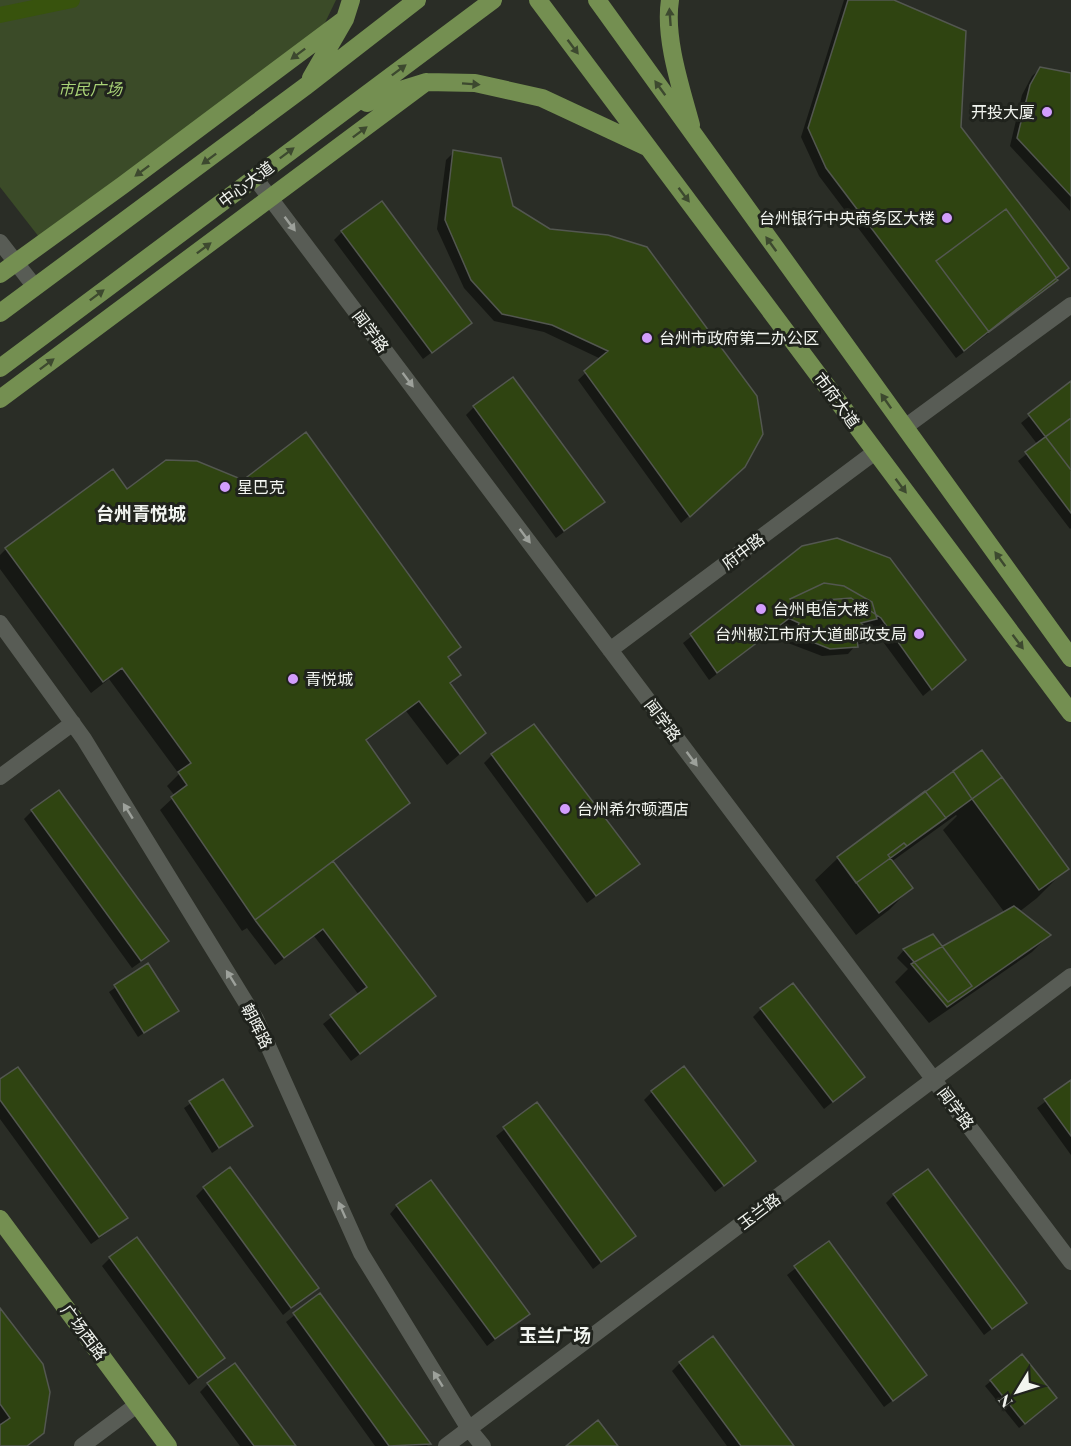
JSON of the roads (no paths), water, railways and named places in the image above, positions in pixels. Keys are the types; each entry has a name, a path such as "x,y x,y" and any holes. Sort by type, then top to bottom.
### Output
{"main road":[{"path":"306,86 345,19 351,0"},
{"path":"0,313 306,86 417,0"},
{"name":"中心大道","path":"0,368 493,0"},
{"name":"市府大道","path":"538,0 1071,713"},
{"path":"597,0 1071,658"},
{"path":"670,0 668,12 676,67 694,135"},
{"path":"0,274 345,19"},
{"path":"335,117 381,96 426,82 475,83 542,98 649,148"},
{"path":"0,399 426,82"},
{"name":"广场西路","path":"0,1219 168,1446"}],"street":[{"name":"闻学路","path":"255,178 1071,1262"},
{"path":"0,242 35,287"},
{"path":"904,427 1071,305"},
{"name":"府中路","path":"610,650 875,452"},
{"name":"朝晖路","path":"0,623 73,723 256,1019 361,1253 469,1429 483,1446"},
{"path":"0,777 73,723"},
{"name":"玉兰路","path":"446,1446 1071,976"},
{"path":"82,1446 138,1404"}],"waterway":[{"path":"0,15 72,0"}],"place":[{"name":"开投大厦","path":"1047,112"},
{"name":"台州银行中央商务区大楼","path":"947,218"},
{"name":"台州市政府第二办公区","path":"647,338"},
{"name":"星巴克","path":"225,487"},
{"name":"台州电信大楼","path":"761,609"},
{"name":"台州椒江市府大道邮政支局","path":"919,634"},
{"name":"青悦城","path":"293,679"},
{"name":"台州希尔顿酒店","path":"565,809"}],"district":[{"name":"台州青悦城","path":"141,514"},
{"name":"玉兰广场","path":"555,1336"}],"park label":[{"name":"市民广场","path":"90,89"}]}
